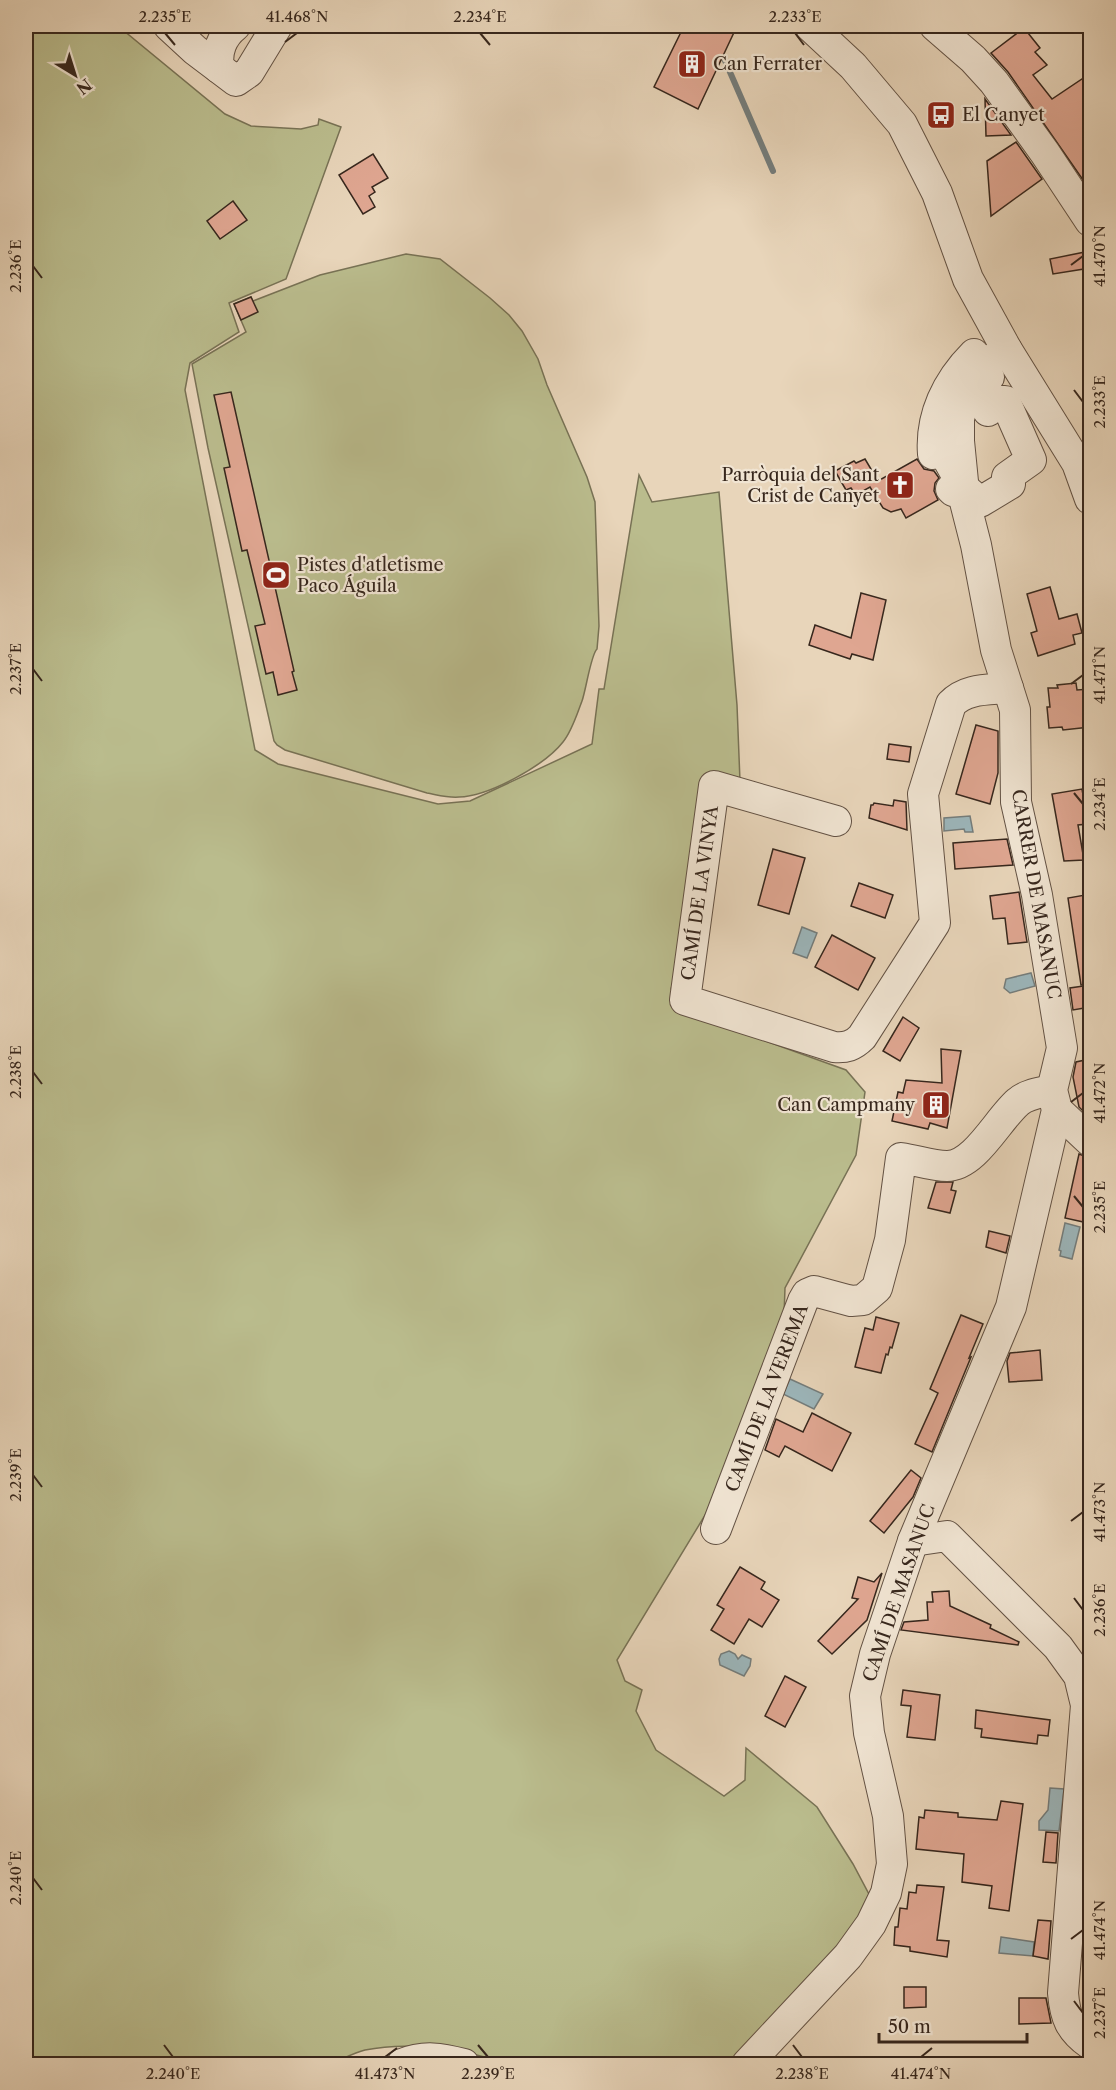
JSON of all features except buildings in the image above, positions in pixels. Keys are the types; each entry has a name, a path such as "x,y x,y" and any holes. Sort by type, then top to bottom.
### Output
{"street":[{"path":"169,26 195,50 236,81 249,72 278,26"},
{"path":"210,26 254,26"},
{"path":"219,68 217,57 225,33 234,26"},
{"path":"234,26 247,32 256,59"},
{"path":"935,26 973,59 994,82 1090,221"},
{"path":"820,27 889,80 927,130 948,177 953,200 981,272 1057,394 1090,460"},
{"path":"820,27 902,124 937,193 968,279 1007,350 1077,463 1090,499"},
{"path":"981,272 982,283 1010,339 1007,350"},
{"path":"1007,350 1028,364 1056,409 1067,418"},
{"name":"CARRER DE MASANUC","path":"1007,350 988,362 967,393 959,418 964,488 996,650 1015,710 1016,802 1037,895 1062,1048 1054,1100"},
{"path":"964,488 980,502 1010,484 1006,477 1031,460 1005,401 1000,401 988,411 980,398 982,385 989,377 984,368"},
{"name":"CAMÍ DE LA VINYA","path":"836,820 714,786 685,1000 834,1047 849,1047 856,1042 935,923 923,794 951,704 966,693 1008,688"},
{"name":"CAMÍ DE LA VEREMA","path":"716,1529 807,1294 814,1291 851,1301 863,1300 871,1296 878,1288 890,1240 902,1158 948,1166 963,1161 1018,1102 1029,1095 1054,1100"},
{"path":"1054,1100 1090,1141"},
{"name":"CAMÍ DE MASANUC","path":"747,2064 848,1956 871,1924 886,1893 892,1864 888,1816 869,1733 865,1696 875,1654 913,1541 1011,1307 1054,1100"},
{"path":"913,1541 947,1536 1058,1647 1079,1676 1086,1705 1063,1993 1065,2016 1080,2037 1090,2044"},
{"path":"402,2064 418,2058 445,2063"}],"green space":[{"path":"26,26 118,26 225,114 251,126 301,129 318,125 319,119 341,127 286,279 229,303 239,332 190,363 185,390 255,750 278,764 438,804 470,801 592,744 599,689 604,689 639,475 652,502 719,492 737,705 741,807 727,803 671,989 710,1021 846,1070 865,1092 856,1155 785,1288 784,1316 710,1507 617,1660 625,1681 642,1690 636,1711 656,1750 724,1796 745,1780 746,1748 817,1807 853,1864 871,1898 833,1955 731,2064 507,2064 474,2054 437,2048 400,2046 365,2050 330,2064 26,2064"},
{"path":"406,254 440,259 490,298 509,315 522,331 538,359 587,477 595,502 599,626 597,649 572,728 554,751 530,770 485,791 459,797 427,793 285,750 274,741 208,448 192,364 246,332 234,304 251,297 253,301 320,275"}],"water":[{"path":"970,816 973,832 965,832 964,829 944,831 944,818"},
{"path":"802,927 817,933 807,958 793,953"},
{"path":"1031,973 1035,986 1010,993 1004,988 1006,979"},
{"path":"1065,1223 1080,1227 1072,1259 1060,1256 1061,1251 1059,1250"},
{"path":"790,1379 823,1394 814,1409 783,1394"},
{"path":"729,1651 738,1659 742,1655 751,1659 744,1676 720,1665 721,1654"},
{"path":"1050,1788 1064,1789 1059,1831 1039,1830 1039,1821 1048,1810"},
{"path":"1001,1937 1034,1942 1033,1956 999,1953"}],"waterway":[{"path":"723,56 773,171"}],"place":[{"name":"Can Ferrater","path":"692,64"},
{"name":"El Canyet","path":"941,115"},
{"name":"Parròquia del Sant Crist de Canyet","path":"900,485"},
{"name":"Pistes d'atletisme Paco Águila","path":"276,575"},
{"name":"Can Campmany","path":"936,1105"}]}
